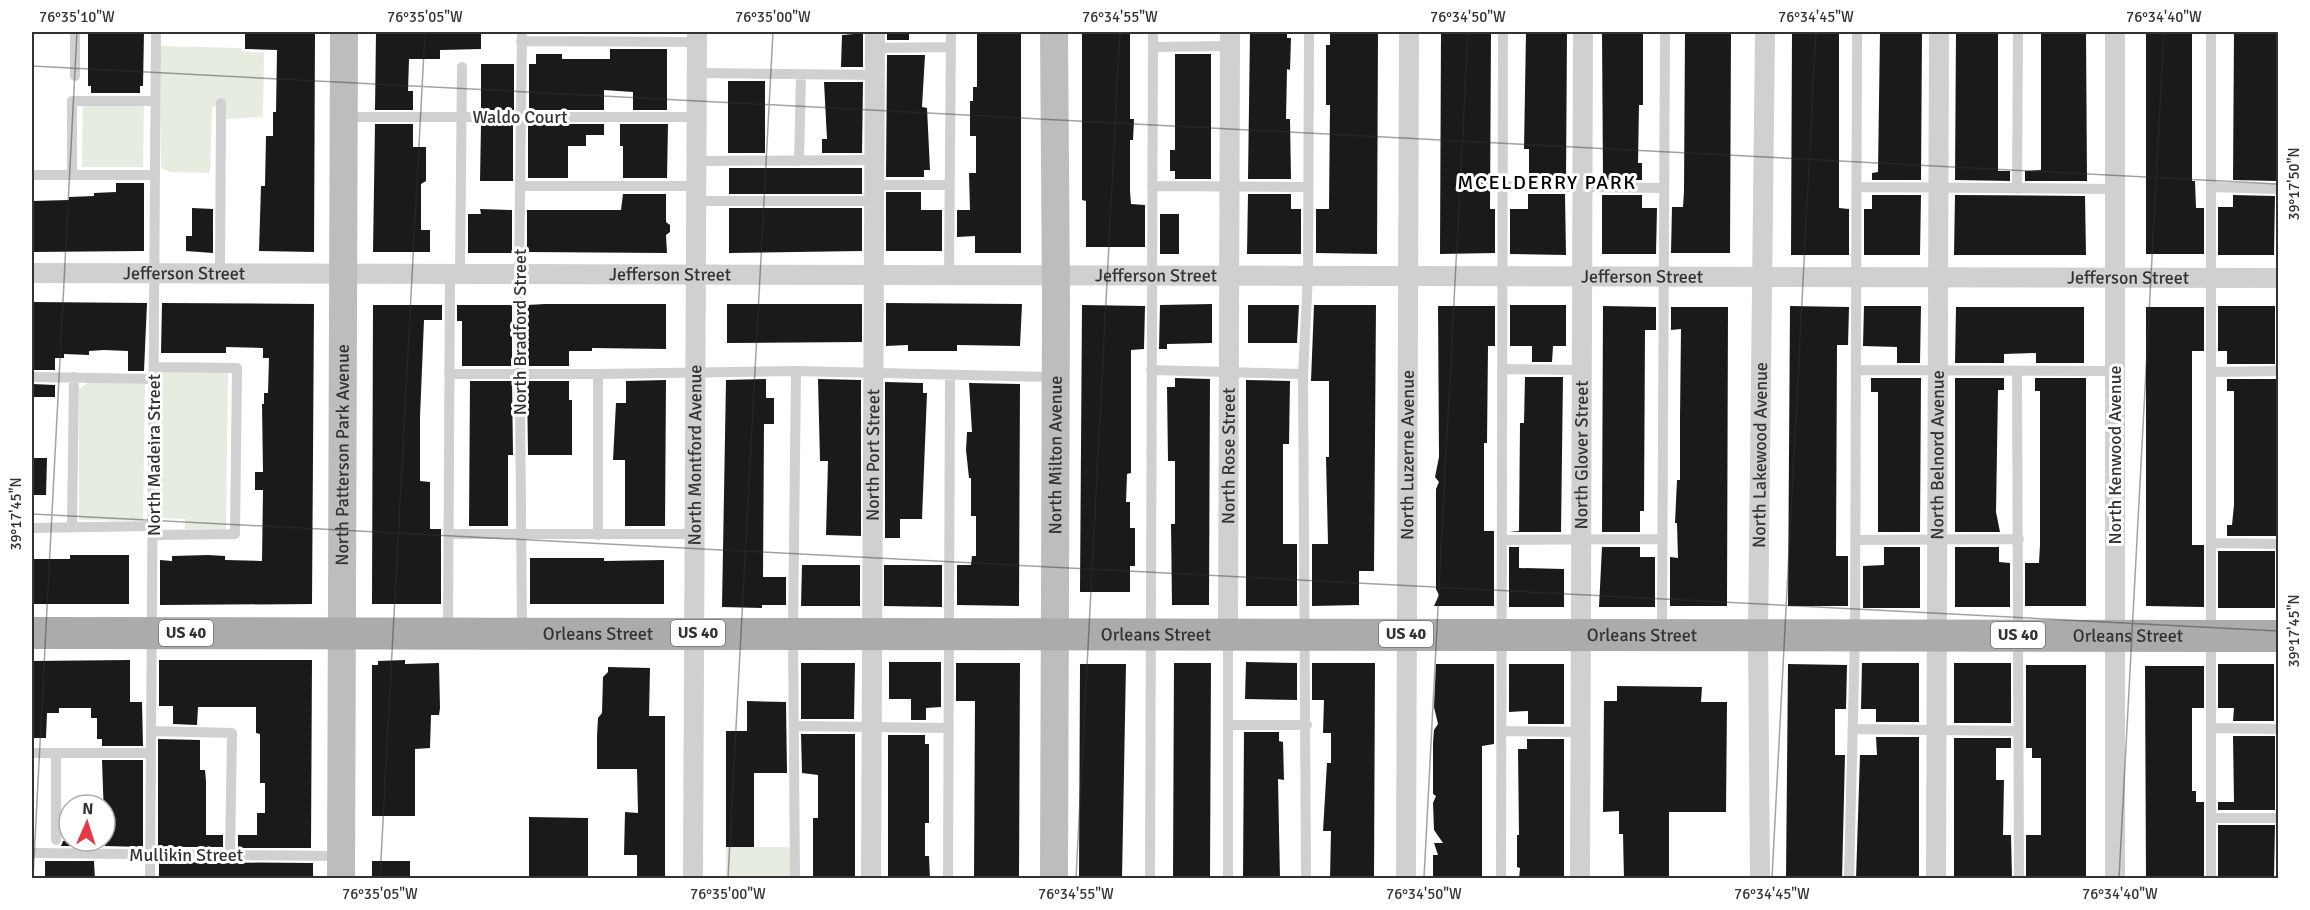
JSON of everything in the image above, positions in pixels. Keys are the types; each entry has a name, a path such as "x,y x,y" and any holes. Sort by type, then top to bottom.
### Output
{"main road":[{"name":"Orleans Street","path":"32,633 2278,636"}],"street":[{"name":"North Patterson Park Avenue","path":"340,867 344,32"},
{"name":"North Milton Avenue","path":"1054,32 1056,276 1054,879"},
{"name":"North Luzerne Avenue","path":"1406,879 1405,634 1409,32"},
{"name":"North Glover Street","path":"1580,879 1583,32"},
{"name":"North Lakewood Avenue","path":"1760,879 1758,634 1764,277 1765,32"},
{"name":"North Belnord Avenue","path":"1936,879 1939,32"},
{"name":"North Kenwood Avenue","path":"2115,32 2115,879"},
{"name":"North Montford Avenue","path":"693,879 697,37"},
{"name":"North Rose Street","path":"1228,634 1230,39"},
{"name":"North Port Street","path":"871,879 875,40"},
{"name":"Jefferson Street","path":"32,273 2278,278"}],"lane":[{"path":"75,32 75,76"},
{"name":"North Madeira Street","path":"150,879 156,32"},
{"path":"949,275 951,32"},
{"path":"1150,879 1153,32"},
{"path":"1306,879 1303,374 1308,276 1309,32"},
{"path":"1501,879 1503,32"},
{"path":"1662,634 1660,539 1665,32"},
{"path":"1849,879 1856,540 1857,32"},
{"path":"2017,189 2019,32"},
{"path":"2211,32 2213,543 2211,879"},
{"path":"522,36 697,37"},
{"name":"North Bradford Street","path":"522,36 519,275 522,633"},
{"path":"1153,47 1230,39"},
{"path":"875,40 951,47"},
{"path":"448,633 449,374 462,67"},
{"path":"697,73 875,75"},
{"path":"799,160 801,74"},
{"path":"72,175 72,100 156,101"},
{"path":"220,274 221,103"},
{"name":"Waldo Court","path":"344,117 697,117"},
{"path":"696,161 874,160"},
{"path":"32,175 155,175"},
{"path":"520,186 696,194 874,193 950,185"},
{"path":"1152,186 1307,188"},
{"path":"1503,186 1664,188"},
{"path":"1857,187 2115,189"},
{"path":"2212,187 2278,189"},
{"path":"32,528 72,527 236,534 237,368 154,367"},
{"path":"1503,369 1582,370"},
{"path":"1151,370 1303,374"},
{"path":"1856,370 2115,371"},
{"path":"2017,371 2019,879"},
{"path":"2212,372 2278,371"},
{"path":"795,879 793,633 796,372"},
{"path":"449,374 873,372 950,376 1056,377"},
{"path":"598,374 598,535"},
{"path":"948,879 950,376"},
{"path":"32,377 153,379"},
{"path":"72,527 74,377"},
{"path":"449,534 694,534"},
{"path":"1502,540 1660,539"},
{"path":"1856,540 2019,539"},
{"path":"2213,543 2278,543"},
{"name":"North Rose Street","path":"1228,634 1228,879"},
{"path":"1228,725 1306,725"},
{"path":"794,726 949,728"},
{"path":"2212,728 2278,729"},
{"path":"1853,729 2017,731"},
{"path":"152,731 232,733 230,855"},
{"path":"1502,731 1580,732"},
{"path":"32,753 151,753"},
{"path":"56,753 56,840"},
{"path":"2211,818 2278,818"},
{"name":"Mullikin Street","path":"32,853 230,855 340,867"}],"shaded area":[{"path":"160,46 241,48 242,51 264,53 263,117 225,119 224,106 212,107 210,173 171,172 161,168"},
{"path":"83,101 144,101 143,167 82,167"},
{"path":"158,372 228,372 226,529 185,529 185,519 161,518 161,511 156,510"},
{"path":"89,382 145,384 143,521 79,520 79,389"},
{"path":"726,847 791,847 791,878 726,878"}],"building":[{"path":"88,32 144,32 143,86 140,86 140,93 91,93 91,86 88,86"},
{"path":"245,32 315,32 314,252 259,251 261,186 265,186 266,136 273,136 273,112 276,112 277,50 245,49"},
{"path":"376,32 481,32 481,49 440,50 440,59 409,59 408,91 413,91 413,110 375,110"},
{"path":"854,32 863,32 863,67 841,67 842,35 854,34"},
{"path":"887,32 909,32 909,40 887,40"},
{"path":"977,32 1021,32 1021,253 975,253 975,236 957,237 957,210 970,210 969,173 976,173 976,136 970,136 970,101 973,101 973,87 977,87"},
{"path":"1082,32 1130,32 1130,119 1134,119 1133,140 1130,140 1130,191 1131,204 1145,205 1145,247 1086,247 1086,201 1082,200"},
{"path":"1250,32 1287,32 1287,38 1291,38 1290,70 1287,69 1286,119 1290,119 1291,179 1248,179"},
{"path":"1334,32 1378,32 1377,254 1316,253 1316,209 1329,209 1330,105 1326,105 1326,45 1330,45 1330,34"},
{"path":"1441,32 1491,32 1490,209 1495,209 1495,253 1440,254"},
{"path":"1526,32 1567,32 1566,179 1529,179 1529,149 1524,149"},
{"path":"1602,32 1643,32 1643,105 1639,105 1638,163 1642,163 1642,180 1603,180"},
{"path":"1685,32 1731,32 1730,253 1671,253 1672,207 1683,207"},
{"path":"1792,32 1839,32 1839,208 1849,209 1849,255 1791,255"},
{"path":"1880,32 1922,32 1921,180 1872,180 1872,173 1878,172"},
{"path":"1956,32 1998,32 1998,171 2010,171 2010,181 1955,180"},
{"path":"2041,32 2086,32 2087,181 2025,181 2025,171 2041,170"},
{"path":"2146,32 2192,32 2192,181 2195,181 2196,208 2204,208 2204,254 2146,254"},
{"path":"2234,32 2276,32 2276,181 2233,180"},
{"path":"610,49 667,49 667,110 633,110 633,92 604,90 604,110 529,110 529,64 536,64 536,54 562,54 562,59 610,59"},
{"path":"1175,54 1211,54 1211,179 1175,179 1175,171 1170,171 1170,150 1175,150"},
{"path":"887,55 925,55 922,107 927,108 930,170 924,170 924,177 886,177"},
{"path":"481,64 514,64 514,110 481,110"},
{"path":"728,81 765,81 765,153 728,153"},
{"path":"824,82 863,82 862,153 822,153 822,139 827,139"},
{"path":"375,124 413,124 413,147 426,147 426,181 421,184 421,230 430,230 430,252 373,252"},
{"path":"481,124 513,124 513,181 480,181"},
{"path":"528,124 604,124 604,135 586,135 586,146 568,146 568,178 528,178"},
{"path":"620,124 668,124 667,178 623,178"},
{"path":"729,168 862,168 862,194 729,194"},
{"path":"116,183 144,183 144,251 32,252 32,201 69,200 69,197 116,192"},
{"path":"886,192 921,192 921,210 942,210 942,251 886,251"},
{"path":"623,194 666,194 666,222 670,225 670,232 666,235 667,253 527,252 527,210 621,210"},
{"path":"1248,194 1291,194 1291,209 1301,209 1301,254 1247,254"},
{"path":"1528,194 1565,194 1566,255 1510,254 1510,209 1528,209"},
{"path":"1602,195 1642,195 1642,208 1657,208 1656,254 1602,254"},
{"path":"1872,195 1921,195 1920,255 1864,255 1864,209 1872,209"},
{"path":"1955,195 2085,196 2086,255 1954,255"},
{"path":"2233,195 2275,196 2274,255 2218,255 2218,207 2233,207"},
{"path":"192,208 213,209 213,253 186,251 186,236 192,236"},
{"path":"729,208 862,208 862,251 729,253"},
{"path":"480,209 512,210 512,253 468,253 468,214 481,214"},
{"path":"1160,214 1179,214 1179,254 1160,254"},
{"path":"32,302 147,303 144,371 128,371 128,351 104,350 89,351 89,355 64,354 64,358 55,358 55,370 32,370"},
{"path":"162,303 314,304 312,604 160,605 160,560 172,561 172,556 208,555 225,556 225,560 262,561 263,490 255,490 255,472 263,472 262,404 264,404 264,393 268,393 269,358 263,358 263,348 226,347 226,353 161,353"},
{"path":"886,303 1022,304 1020,346 957,345 957,351 908,351 908,345 886,346"},
{"path":"666,304 666,349 592,348 592,351 569,351 569,366 527,366 527,305"},
{"path":"727,304 862,304 862,342 727,343"},
{"path":"1212,304 1212,343 1167,344 1167,349 1159,349 1160,305"},
{"path":"373,305 442,305 442,320 424,320 420,417 420,481 430,482 430,529 441,529 441,604 372,604"},
{"path":"457,305 512,305 512,366 462,366 462,321 457,321"},
{"path":"1082,305 1145,306 1144,349 1131,350 1131,473 1127,474 1126,502 1130,502 1130,528 1135,528 1135,566 1130,566 1130,592 1080,592"},
{"path":"1248,305 1299,305 1297,343 1248,343"},
{"path":"1314,305 1376,305 1374,571 1359,571 1359,605 1312,606 1312,544 1328,544 1326,457 1329,457 1329,381 1311,381"},
{"path":"1510,305 1566,305 1566,346 1553,346 1552,362 1532,362 1532,346 1510,346"},
{"path":"1438,306 1495,306 1495,346 1488,346 1487,443 1484,443 1484,531 1494,531 1494,606 1434,606 1439,595 1436,589 1436,489 1439,482 1435,477 1439,457"},
{"path":"1603,306 1656,307 1656,330 1645,330 1644,511 1640,511 1640,532 1602,532"},
{"path":"1790,306 1849,307 1848,345 1837,345 1836,556 1848,556 1848,606 1788,606"},
{"path":"1864,306 1921,306 1920,363 1897,363 1897,347 1863,346"},
{"path":"2218,306 2275,306 2275,364 2227,364 2227,351 2218,351"},
{"path":"1671,307 1728,307 1727,606 1670,606 1670,557 1678,558 1677,523 1675,523 1677,480 1680,480 1681,329 1671,330"},
{"path":"1956,307 2084,307 2084,363 2036,363 2036,353 2004,354 2004,363 1955,363"},
{"path":"2146,307 2204,307 2204,351 2192,351 2192,545 2204,545 2204,607 2146,606"},
{"path":"1525,377 1563,377 1561,532 1509,532 1519,531 1520,423 1524,423"},
{"path":"1175,378 1210,379 1209,605 1172,605 1171,524 1175,524 1175,461 1168,461 1167,387 1175,387"},
{"path":"1871,378 1921,378 1920,532 1878,532 1878,392 1871,392"},
{"path":"1955,378 2004,378 2004,390 1998,390 1996,512 2000,532 1955,532"},
{"path":"2035,378 2086,378 2086,606 2025,606 2025,563 2039,563 2040,545 2040,391 2035,391"},
{"path":"766,379 766,398 774,398 774,424 764,424 763,577 786,577 786,605 762,605 762,608 722,607 726,380"},
{"path":"818,379 861,380 861,536 826,535 828,461 820,461"},
{"path":"2227,379 2276,379 2276,536 2227,536 2227,525 2232,525 2234,505 2234,391 2227,391"},
{"path":"666,380 665,526 625,526 625,460 613,460 616,403 626,403 626,381"},
{"path":"1246,380 1290,381 1289,444 1283,444 1283,544 1297,544 1297,606 1246,606"},
{"path":"470,381 512,381 513,455 508,455 508,526 469,526"},
{"path":"527,381 569,381 569,400 572,400 572,455 528,455"},
{"path":"885,382 923,383 923,393 927,393 922,519 900,519 900,538 885,538"},
{"path":"969,383 1020,384 1019,606 957,605 957,565 971,565 972,556 976,556 976,516 971,516 971,478 969,478 966,450 967,432 972,432"},
{"path":"32,384 55,385 55,397 32,397"},
{"path":"32,458 47,458 46,495 32,495"},
{"path":"1509,547 1519,547 1519,568 1564,569 1564,607 1509,607"},
{"path":"1602,547 1640,547 1640,557 1655,557 1655,607 1599,607"},
{"path":"1884,547 1920,547 1920,608 1863,608 1863,566 1884,565"},
{"path":"1955,547 1999,547 1999,562 2010,563 2010,607 1955,607"},
{"path":"2218,551 2275,551 2275,608 2218,608"},
{"path":"70,555 129,555 129,604 32,604 32,559 70,559"},
{"path":"530,558 604,558 604,561 664,560 664,604 530,604"},
{"path":"802,565 860,565 860,606 801,606"},
{"path":"884,565 942,565 942,607 884,606"},
{"path":"130,660 130,702 142,702 143,746 102,746 102,739 97,739 97,718 91,718 91,708 59,708 59,713 47,713 46,738 32,738 32,661"},
{"path":"159,660 312,660 311,848 238,848 238,835 257,835 257,813 265,813 265,783 260,783 260,734 256,733 256,707 198,707 197,725 173,724 173,706 159,706"},
{"path":"405,660 405,664 439,663 439,715 431,715 430,748 415,749 415,816 372,816 372,665 378,665 378,661"},
{"path":"889,662 941,662 941,707 926,708 926,720 911,720 911,699 889,699"},
{"path":"1246,662 1297,663 1297,700 1245,699"},
{"path":"801,663 855,663 854,719 801,719"},
{"path":"956,663 1020,663 1019,879 974,879 975,701 956,701"},
{"path":"1174,663 1211,663 1210,879 1173,879"},
{"path":"1312,663 1375,663 1374,879 1330,879 1331,831 1323,831 1327,763 1331,763 1331,733 1323,733 1324,700 1312,700"},
{"path":"1862,663 1919,663 1919,722 1876,722 1876,709 1861,709"},
{"path":"1954,663 2011,663 2011,723 1954,723"},
{"path":"1080,664 1126,664 1122,879 1079,879"},
{"path":"1436,664 1494,664 1494,744 1482,746 1482,877 1433,879 1433,855 1438,855 1434,843 1443,843 1434,830 1433,803 1436,796 1433,794 1433,743 1434,730 1438,724 1434,707"},
{"path":"1509,664 1564,664 1564,724 1528,724 1528,711 1509,712"},
{"path":"1788,664 1847,665 1846,709 1835,709 1835,755 1845,755 1842,879 1786,879"},
{"path":"2218,664 2274,664 2274,721 2233,721 2234,708 2218,708"},
{"path":"2026,665 2086,665 2086,879 2026,879 2026,835 2041,835 2041,758 2032,758 2032,748 2026,748"},
{"path":"2145,666 2204,666 2204,708 2192,708 2192,791 2196,791 2196,802 2204,802 2204,879 2146,879"},
{"path":"608,667 650,668 649,716 665,716 665,877 637,877 637,855 624,855 625,812 638,813 637,769 597,769 598,718 602,713 603,677 608,672"},
{"path":"1617,686 1702,687 1701,702 1727,702 1726,812 1669,812 1669,879 1624,879 1623,834 1619,834 1619,811 1603,812 1604,701 1617,701"},
{"path":"747,701 786,702 787,773 754,773 754,847 726,847 726,731 747,731"},
{"path":"1244,732 1279,732 1279,741 1283,742 1284,780 1278,779 1280,879 1243,879"},
{"path":"801,734 855,734 855,879 813,879 813,818 818,818 818,775 802,773"},
{"path":"888,735 925,735 925,744 929,744 929,823 925,823 925,856 929,856 930,879 888,879"},
{"path":"2233,736 2275,736 2275,810 2218,810 2218,802 2234,802"},
{"path":"1876,737 1919,737 1919,879 1856,879 1860,755 1877,755"},
{"path":"1954,738 2011,738 2011,748 1996,748 1996,780 2004,780 2003,835 2011,835 2012,879 1954,879"},
{"path":"158,739 200,740 200,770 205,770 206,781 206,835 223,835 223,847 158,847"},
{"path":"1527,739 1564,739 1564,879 1519,879 1520,868 1517,867 1518,749 1527,749"},
{"path":"102,760 143,760 143,847 117,846 117,793 103,793"},
{"path":"529,817 588,818 588,879 529,879"},
{"path":"2218,825 2275,825 2274,879 2218,879"},
{"path":"45,861 94,861 95,879 45,879"},
{"path":"372,861 410,861 410,879 372,879"},
{"path":"159,862 313,863 313,879 159,879"}],"district":[{"name":"MCELDERRY PARK","path":"1547,182"}]}
